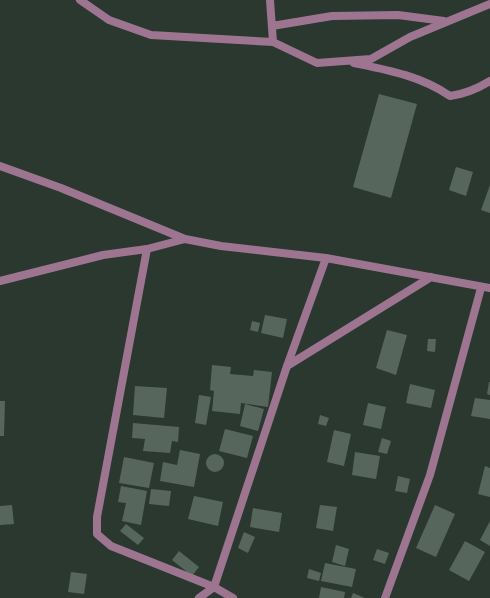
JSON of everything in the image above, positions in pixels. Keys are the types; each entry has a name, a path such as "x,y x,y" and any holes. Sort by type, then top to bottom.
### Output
{"street":[{"path":"80,0 109,20 151,35 273,42 318,63 371,59 410,37 445,21 490,4"},
{"path":"270,0 273,42"},
{"path":"272,26 332,16 398,15 445,21"},
{"path":"344,61 400,73 433,84 450,96 462,94 480,87 490,81"},
{"path":"0,166 62,188 185,239 221,246 326,258 431,277 481,288 490,288"},
{"path":"0,282 103,255 147,249 185,239"},
{"path":"147,249 97,517 97,534 111,546 214,587 233,598"},
{"path":"199,598 214,587 287,366 326,258"},
{"path":"287,366 431,277"},
{"path":"386,598 430,475 481,288"}],"building":[{"path":"379,94 417,104 391,198 353,187"},
{"path":"456,167 473,172 466,196 449,190"},
{"path":"490,185 490,213 481,210"},
{"path":"265,315 287,319 283,338 261,333"},
{"path":"252,321 260,323 258,332 250,330"},
{"path":"387,330 407,335 396,375 376,368"},
{"path":"428,339 436,339 435,352 427,351"},
{"path":"212,365 231,367 230,374 253,376 254,370 272,372 268,407 241,403 240,414 212,411 214,391 210,390"},
{"path":"490,382 490,395 487,394"},
{"path":"410,384 435,390 431,408 406,403"},
{"path":"135,386 167,388 164,418 133,415"},
{"path":"199,395 211,397 206,425 195,423"},
{"path":"475,398 490,400 490,419 471,416"},
{"path":"0,401 5,401 4,436 0,436"},
{"path":"368,403 386,407 381,429 363,425"},
{"path":"245,404 264,409 258,431 240,426"},
{"path":"320,415 329,418 326,426 318,424"},
{"path":"133,423 179,427 178,442 172,441 170,453 143,451 145,439 132,438"},
{"path":"225,429 253,436 247,458 219,451"},
{"path":"334,430 351,434 344,466 327,462"},
{"path":"382,438 391,441 387,454 378,452"},
{"path":"180,450 200,454 194,487 160,481 163,462 177,465"},
{"path":"355,452 380,456 376,479 352,475"},
{"path":"215,454 221,457 224,463 221,469 215,472 209,469 206,463 209,457"},
{"path":"124,457 154,463 149,488 119,483"},
{"path":"485,466 490,468 490,497 478,494"},
{"path":"398,476 410,479 407,493 395,491"},
{"path":"121,486 147,491 141,525 122,521 126,503 118,502"},
{"path":"151,489 171,491 169,506 149,504"},
{"path":"194,496 223,502 218,526 188,519"},
{"path":"12,505 14,524 0,525 0,506"},
{"path":"320,505 337,507 333,531 316,528"},
{"path":"435,505 455,514 436,557 416,548"},
{"path":"253,508 282,513 279,532 250,527"},
{"path":"490,521 490,546 480,540"},
{"path":"126,524 144,538 138,545 120,531"},
{"path":"244,532 255,537 248,553 238,548"},
{"path":"465,541 485,552 469,581 449,570"},
{"path":"336,545 349,549 345,566 332,562"},
{"path":"377,549 389,553 385,564 373,560"},
{"path":"179,551 199,567 192,576 172,560"},
{"path":"325,563 356,569 352,587 321,581"},
{"path":"309,569 321,573 319,581 307,578"},
{"path":"71,572 87,574 84,594 68,592"},
{"path":"321,587 345,592 344,598 319,598"},
{"path":"353,593 365,598 351,598"}]}
